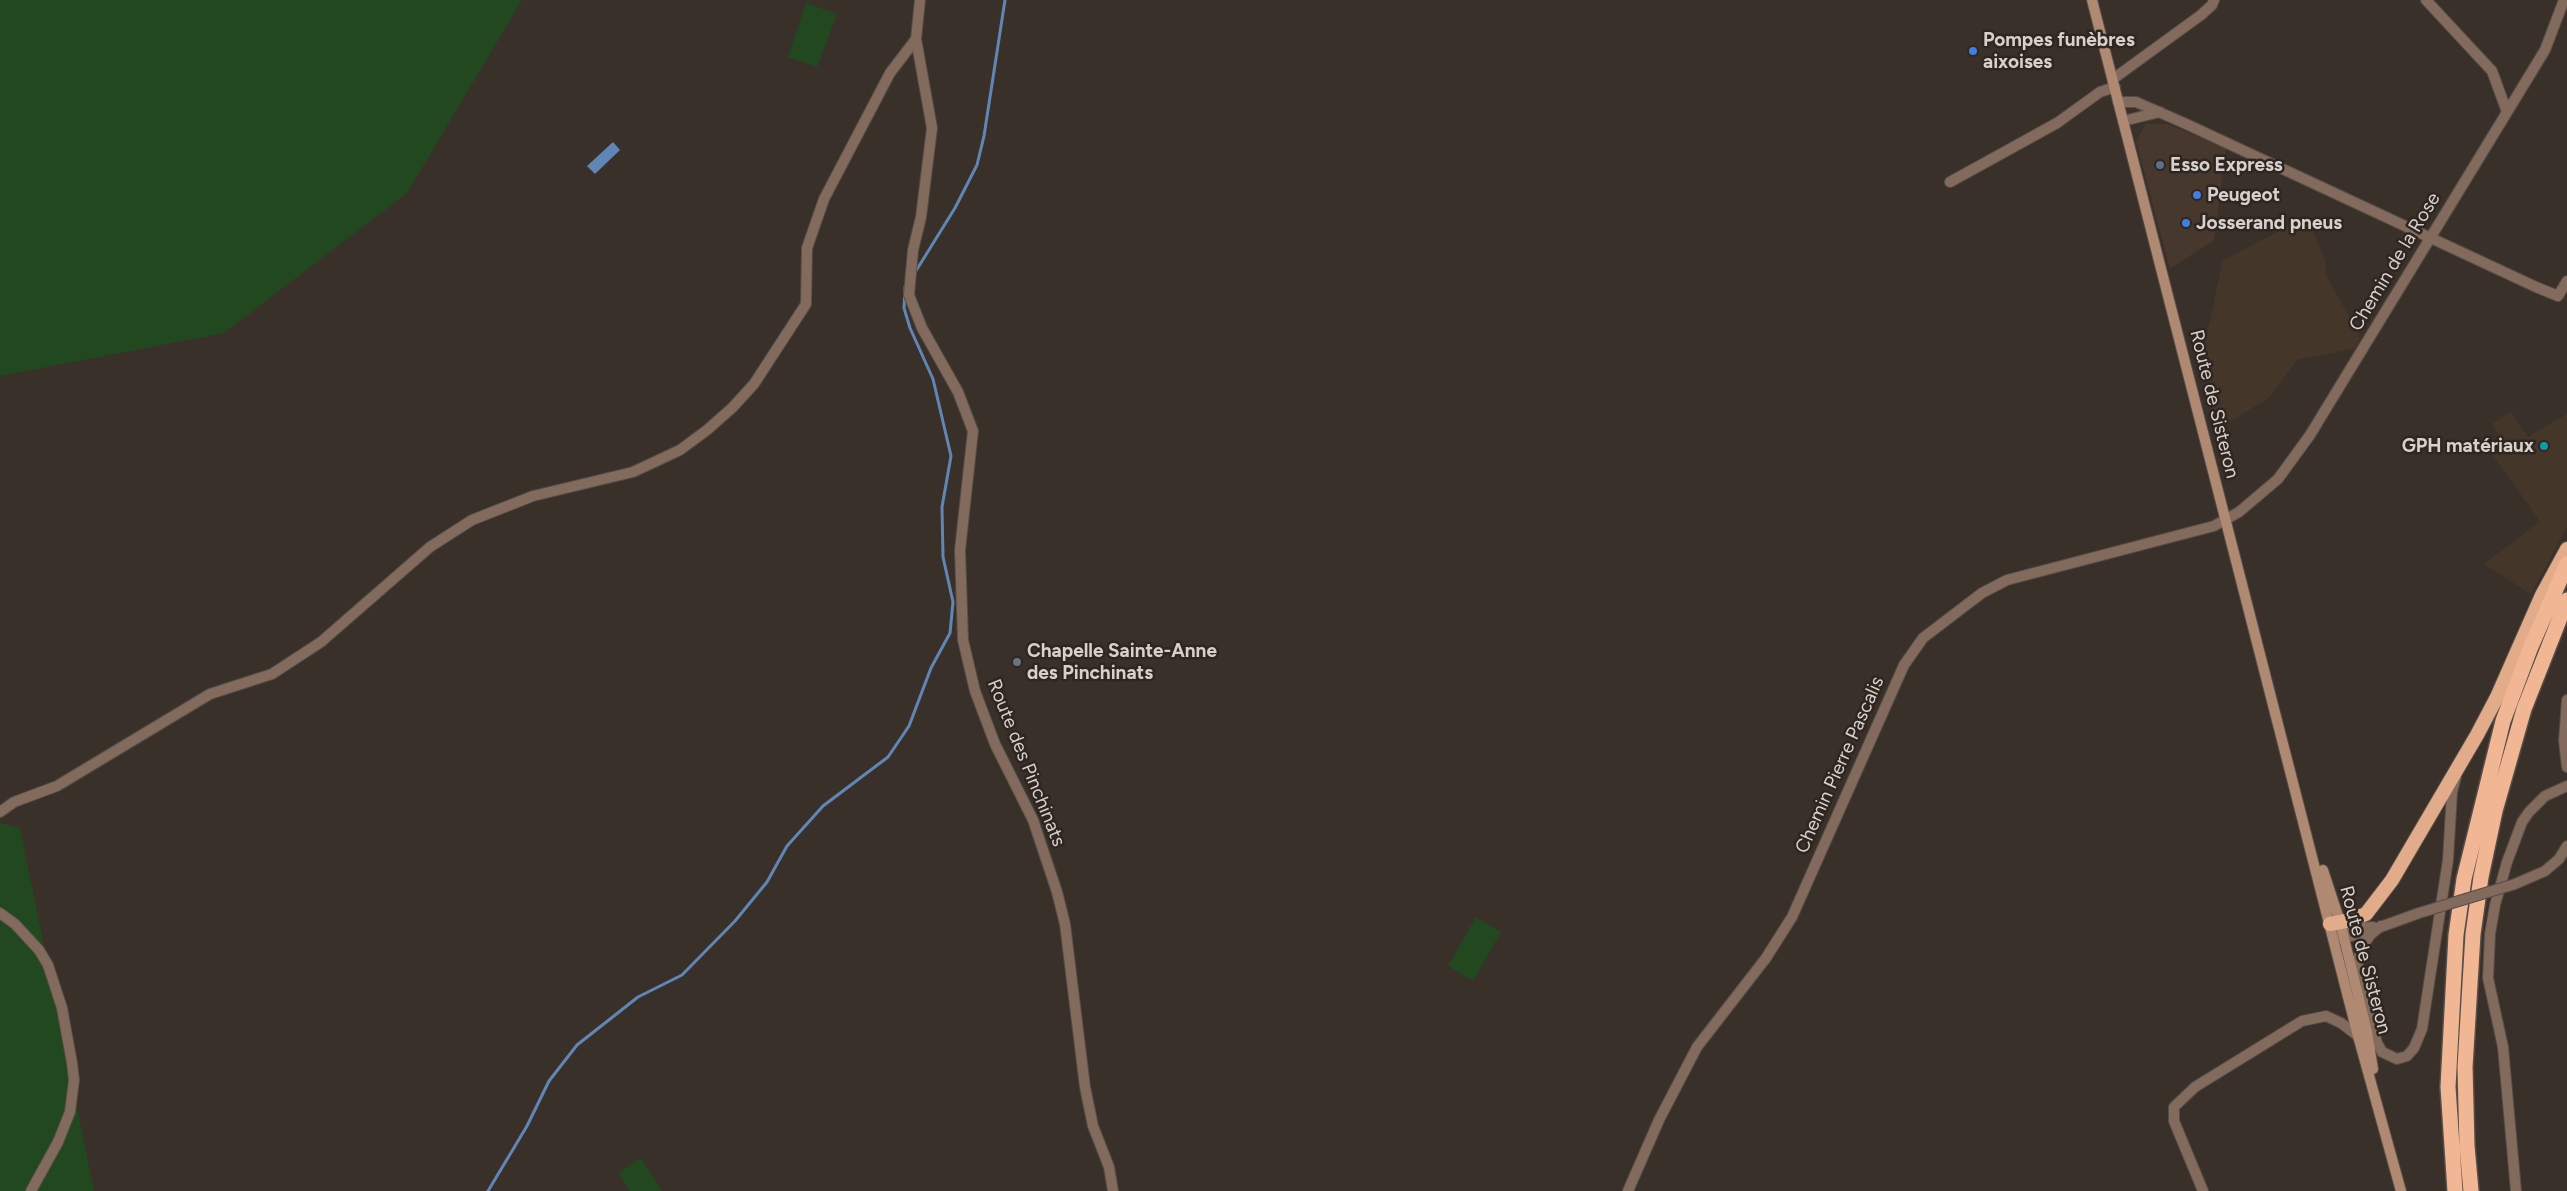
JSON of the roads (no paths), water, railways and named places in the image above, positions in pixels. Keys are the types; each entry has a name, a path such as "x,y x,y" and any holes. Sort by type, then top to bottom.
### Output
{"highway":[{"path":"2337,930 2358,918 2376,903 2457,771 2497,697 2542,595 2567,549"},
{"path":"2455,1191 2448,1087 2456,935 2464,879 2503,721 2530,649 2567,564"},
{"path":"2471,1191 2467,1146 2465,1067 2472,944 2482,877 2495,811 2524,709 2567,600"}],"main road":[{"name":"Route de Sisteron","path":"2092,0 2304,817 2367,1032 2381,1114"},
{"name":"Route de Sisteron","path":"2337,930 2358,1036 2401,1191"}],"street":[{"name":"Route des Pinchinats","path":"920,0 916,39 932,128 921,217 913,250 909,295 922,328 958,392 973,431 960,550 963,640 974,691 995,744 1033,820 1057,892 1065,924 1085,1087 1092,1126 1109,1166 1113,1191"},
{"path":"1950,182 2057,123 2114,83 2194,21 2212,5 2214,0"},
{"path":"2426,0 2492,71 2507,112"},
{"name":"Chemin de la Rose","path":"2226,520 2278,479 2310,435 2545,50 2564,0"},
{"path":"0,812 14,802 57,786 210,694 272,674 321,642 430,547 472,520 533,496 600,482 633,472 680,450 707,430 732,408 754,384 806,304 807,248 824,199 890,73 916,39"},
{"path":"2118,102 2136,102 2160,112 2558,296 2567,281"},
{"path":"2123,120 2160,112"},
{"name":"Chemin Pierre Pascalis","path":"1628,1191 1658,1120 1697,1047 1766,958 1792,917 1904,664 1923,638 1982,592 2007,580 2200,530 2226,520"},
{"path":"2567,700 2564,741 2567,767"},
{"path":"2381,926 2370,935 2363,946 2358,958 2358,970 2377,1043 2382,1052 2397,1059 2407,1056 2414,1048 2422,1029 2448,860 2452,792 2457,771"},
{"path":"2516,1191 2503,1047 2488,978 2490,934 2494,905 2504,870 2522,822 2545,796 2567,786"},
{"path":"2337,930 2381,926 2515,884 2545,871 2559,859 2567,846"},
{"path":"0,913 15,924 39,950 48,965 62,1008 74,1080 70,1112 58,1142 31,1191"},
{"path":"2203,1191 2174,1120 2174,1107 2195,1087 2302,1021 2326,1016 2342,1023 2358,1036"}],"water":[{"path":"613,142 620,150 595,174 587,166"}],"waterway":[{"path":"914,274 955,208 977,165 984,136 1005,0"},
{"path":"488,1191 527,1126 549,1081 577,1045 638,997 682,975 735,921 767,882 787,846 823,806 888,757 909,726 931,668 950,633 953,602 943,557 942,507 951,456 933,379 910,328 904,308 905,287"}],"place":[{"name":"Pompes funèbres aixoises","path":"1973,51"},
{"name":"Esso Express","path":"2160,165"},
{"name":"Peugeot","path":"2197,195"},
{"name":"Josserand pneus","path":"2186,223"},
{"name":"GPH matériaux","path":"2544,446"},
{"name":"Chapelle Sainte-Anne des Pinchinats","path":"1017,662"}]}
